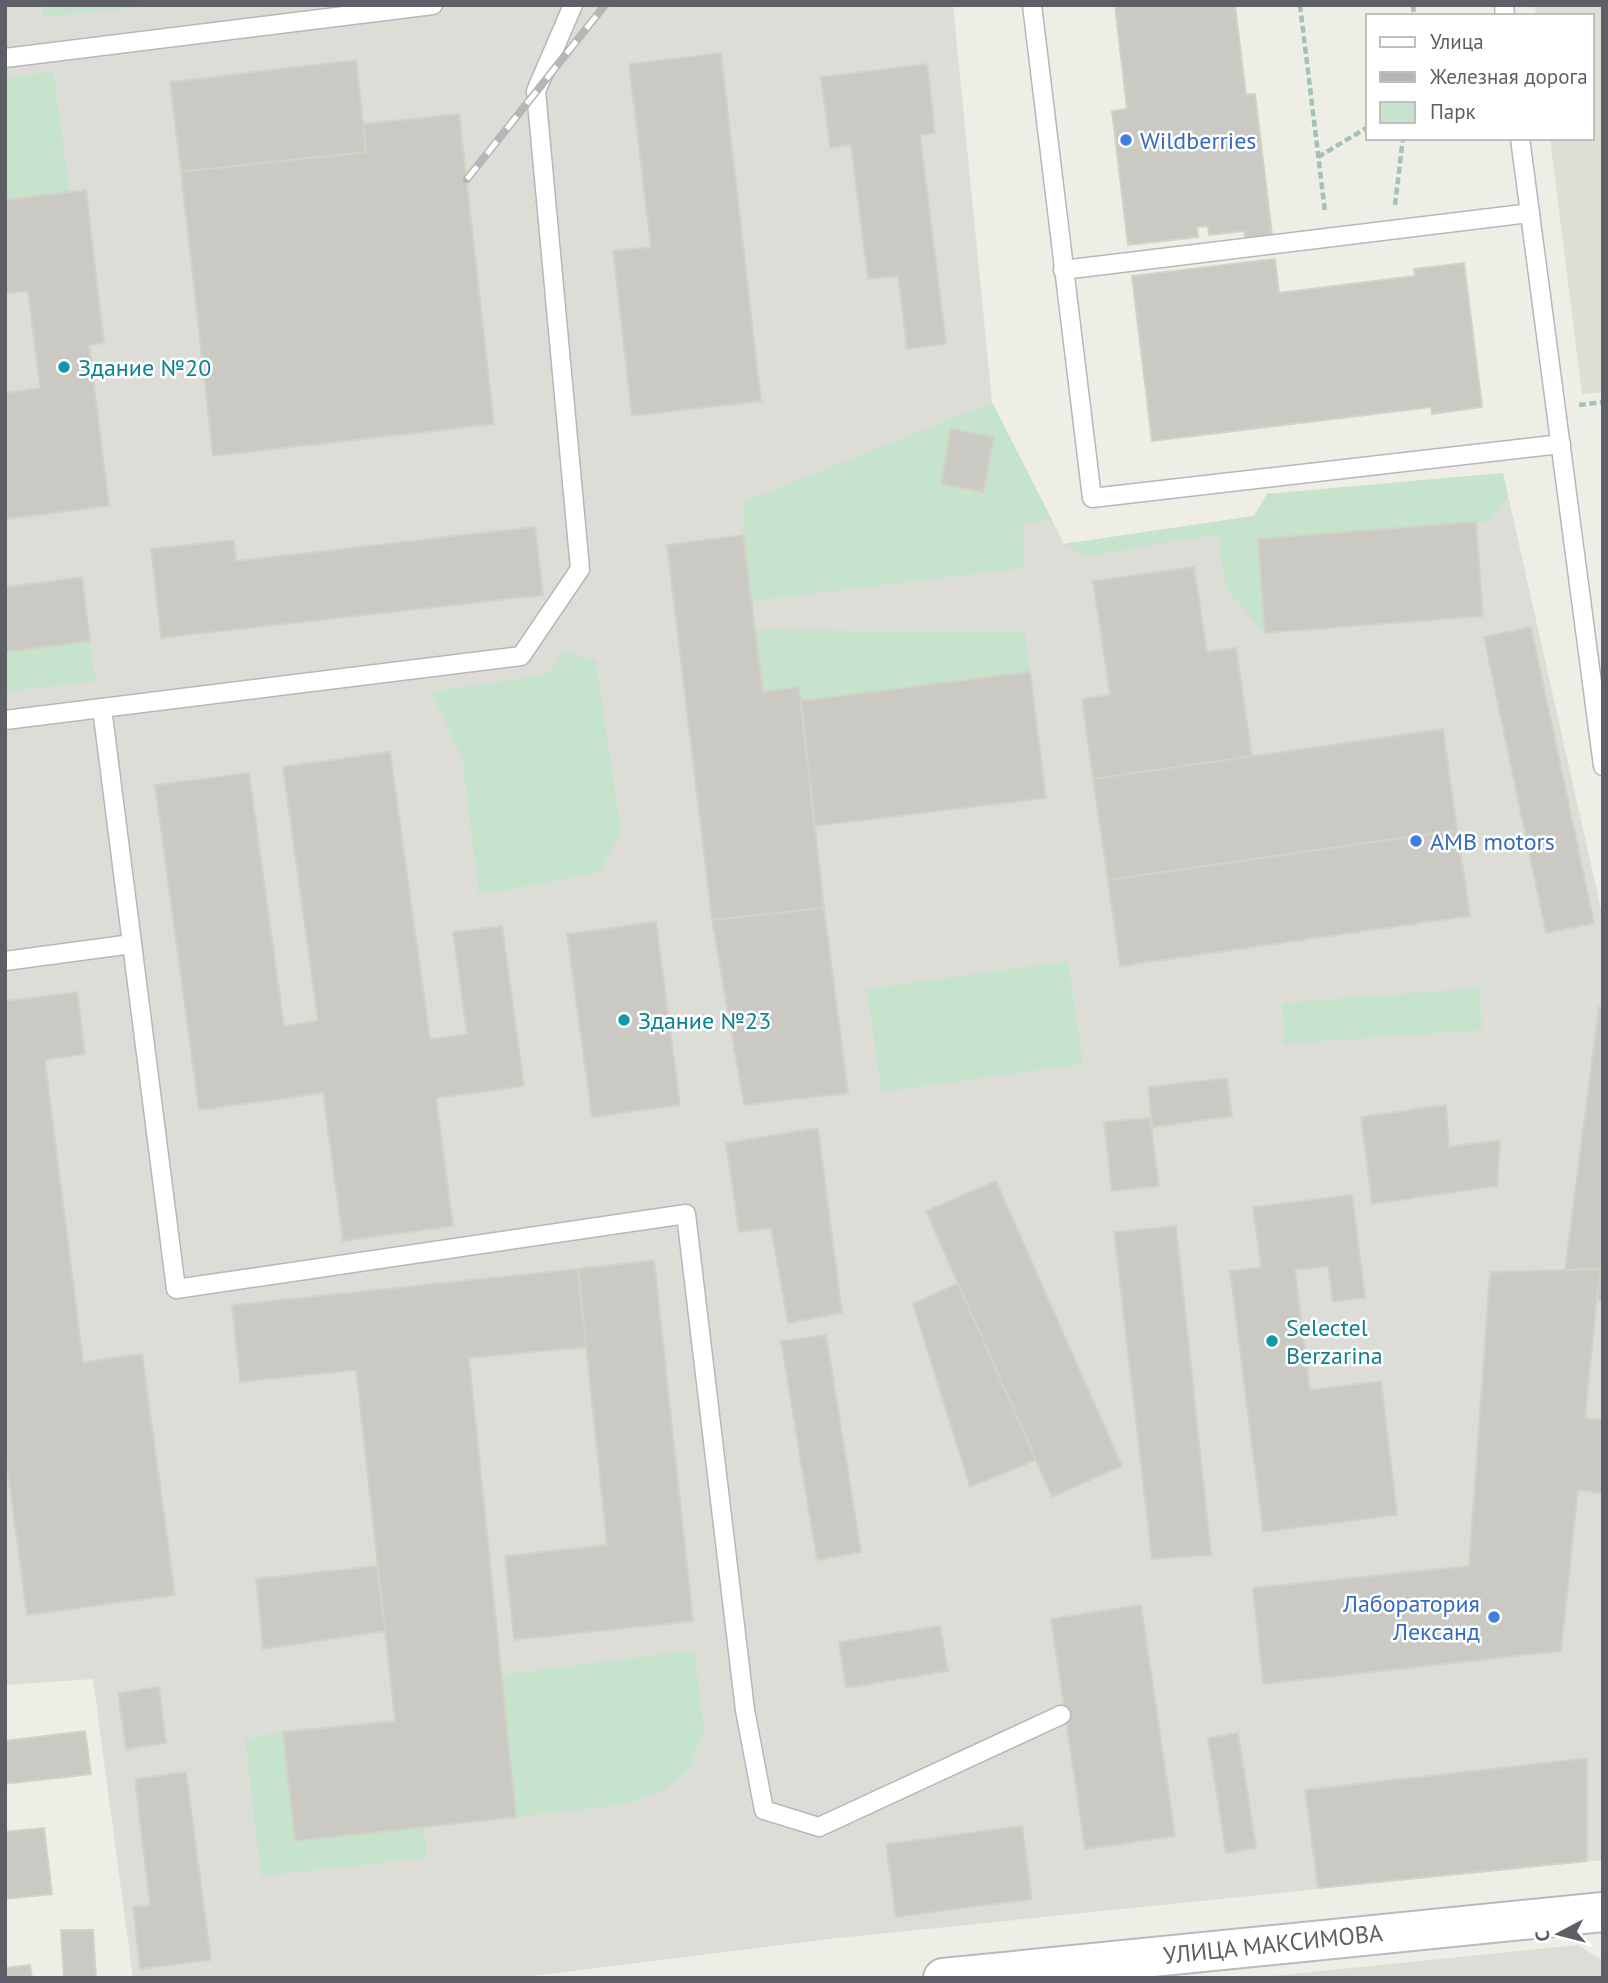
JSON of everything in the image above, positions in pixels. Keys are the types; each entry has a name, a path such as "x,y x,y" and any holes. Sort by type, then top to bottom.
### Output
{"street":[{"name":"УЛИЦА МАКСИМОВА","path":"943,1978 1603,1912"}],"lane":[{"path":"5,58 433,5"},
{"path":"5,720 521,656 580,569 536,91 573,5"},
{"path":"1032,5 1092,498 1561,444"},
{"path":"1520,140 1603,766"},
{"path":"1063,270 1530,213"},
{"path":"102,708 176,1289 686,1214 744,1710 764,1810 819,1827 1061,1715"},
{"path":"5,961 132,944"}],"path":[{"path":"1300,5 1328,238"},
{"path":"1318,157 1366,128"},
{"path":"1392,230 1403,140"}],"shaded area":[{"path":"5,5 953,5 992,402 1064,544 1254,516 1267,494 1503,473 1603,918 1603,1860 838,1938 516,1978 133,1978 93,1679 5,1685"},
{"path":"1535,5 1603,5 1603,392 1582,394 1550,140 1594,140 1594,14 1536,14"},
{"path":"1578,1945 1603,1961 1603,1978 1253,1978"}],"green space":[{"path":"42,5 162,5 43,17"},
{"path":"53,71 70,192 5,200 5,78"},
{"path":"992,402 1052,520 1023,523 1025,568 752,601 743,535 745,501"},
{"path":"1503,473 1508,497 1490,521 1258,539 1265,633 1226,589 1218,534 1086,557 1064,544 1254,516 1267,494"},
{"path":"755,630 1025,632 1030,672 801,701 799,687 763,692"},
{"path":"90,641 96,681 5,692 5,652"},
{"path":"564,652 596,661 621,831 600,872 479,895 462,757 431,692 546,675"},
{"path":"1068,961 1083,1064 881,1092 867,989"},
{"path":"1479,988 1482,1030 1284,1044 1282,1003"},
{"path":"694,1650 704,1729 689,1770 664,1789 627,1804 516,1817 501,1675"},
{"path":"283,1732 296,1840 424,1827 427,1858 261,1876 245,1739"}],"building":[{"path":"1115,5 1235,5 1246,95 1255,94 1272,235 1245,238 1244,231 1209,235 1208,226 1197,227 1198,237 1128,245 1112,111 1127,109"},
{"path":"721,53 761,401 632,416 613,251 651,247 629,64"},
{"path":"356,60 366,152 181,172 170,82"},
{"path":"927,64 935,133 920,135 946,344 907,349 898,276 868,279 851,145 830,148 821,77"},
{"path":"459,114 494,424 213,456 181,172 366,152 363,124"},
{"name":"Здание №20","path":"86,190 104,343 89,345 109,506 5,519 5,393 40,388 28,291 5,293 5,200"},
{"path":"1275,259 1279,293 1415,276 1414,269 1464,263 1482,407 1432,414 1431,407 1152,441 1132,276"},
{"path":"951,429 994,437 983,492 941,484"},
{"path":"1476,522 1483,616 1265,633 1258,539"},
{"path":"535,527 543,595 161,638 151,549 234,540 236,561"},
{"path":"743,535 763,692 799,687 824,908 712,920 667,545"},
{"path":"1194,567 1207,652 1236,648 1252,756 1093,779 1082,699 1110,695 1093,581"},
{"path":"82,577 90,641 5,652 5,587"},
{"path":"1531,627 1594,923 1546,933 1484,637"},
{"path":"1030,672 1046,798 815,826 801,701"},
{"path":"1443,729 1457,830 1108,880 1093,779"},
{"path":"390,752 430,1039 467,1034 453,932 502,926 524,1086 436,1098 453,1226 343,1241 323,1093 199,1110 155,785 249,773 284,1026 318,1021 283,767"},
{"path":"1457,830 1470,916 1120,966 1108,880"},
{"path":"824,908 848,1093 744,1105 712,920"},
{"name":"Здание №23","path":"656,922 680,1105 592,1117 567,934"},
{"path":"77,992 85,1054 45,1060 83,1362 142,1354 175,1595 27,1615 5,1451 5,1001"},
{"path":"1599,1007 1603,1007 1603,1301 1597,1300 1600,1269 1565,1270"},
{"path":"1227,1078 1232,1116 1153,1127 1148,1087"},
{"path":"1446,1105 1449,1147 1500,1140 1497,1186 1372,1204 1361,1117"},
{"path":"1150,1118 1159,1186 1112,1191 1104,1122"},
{"path":"818,1128 842,1313 788,1323 771,1228 739,1232 726,1143"},
{"path":"996,1181 1122,1466 1052,1497 926,1211"},
{"name":"Selectel Berzarina","path":"1352,1195 1365,1298 1333,1302 1328,1266 1295,1270 1310,1390 1381,1381 1397,1515 1263,1532 1230,1271 1261,1267 1253,1207"},
{"path":"1176,1226 1211,1555 1152,1559 1114,1232"},
{"path":"654,1260 693,1621 514,1640 505,1556 607,1545 578,1269"},
{"path":"578,1269 586,1347 469,1358 516,1817 295,1841 283,1732 395,1721 356,1370 240,1382 232,1305"},
{"path":"1600,1269 1585,1418 1603,1420 1603,1493 1578,1490 1561,1651 1263,1684 1253,1588 1469,1566 1490,1272"},
{"path":"958,1283 1036,1460 970,1487 913,1304"},
{"path":"826,1335 861,1552 817,1560 781,1341"},
{"path":"377,1566 385,1631 263,1649 256,1579"},
{"path":"1141,1605 1175,1836 1085,1849 1051,1619"},
{"path":"940,1626 948,1671 846,1688 839,1642"},
{"path":"159,1687 166,1743 126,1749 118,1693"},
{"path":"85,1731 91,1774 5,1784 5,1741"},
{"path":"1238,1733 1256,1848 1226,1853 1208,1738"},
{"path":"1587,1758 1587,1861 1318,1888 1305,1790"},
{"path":"186,1772 211,1960 140,1969 133,1907 150,1905 135,1779"},
{"path":"1022,1826 1032,1899 896,1917 886,1844"},
{"path":"44,1828 52,1894 5,1899 5,1832"},
{"path":"61,1930 93,1930 96,1978 64,1978"},
{"path":"30,1965 32,1978 5,1978 5,1968"}],"railway":[{"path":"467,179 605,5"}],"place":[{"name":"Wildberries","path":"1126,140"},
{"name":"Здание №20","path":"64,367"},
{"name":"AMB motors","path":"1416,841"},
{"name":"Здание №23","path":"624,1020"},
{"name":"Selectel Berzarina","path":"1272,1341"},
{"name":"Лаборатория Лександ","path":"1494,1617"}]}
